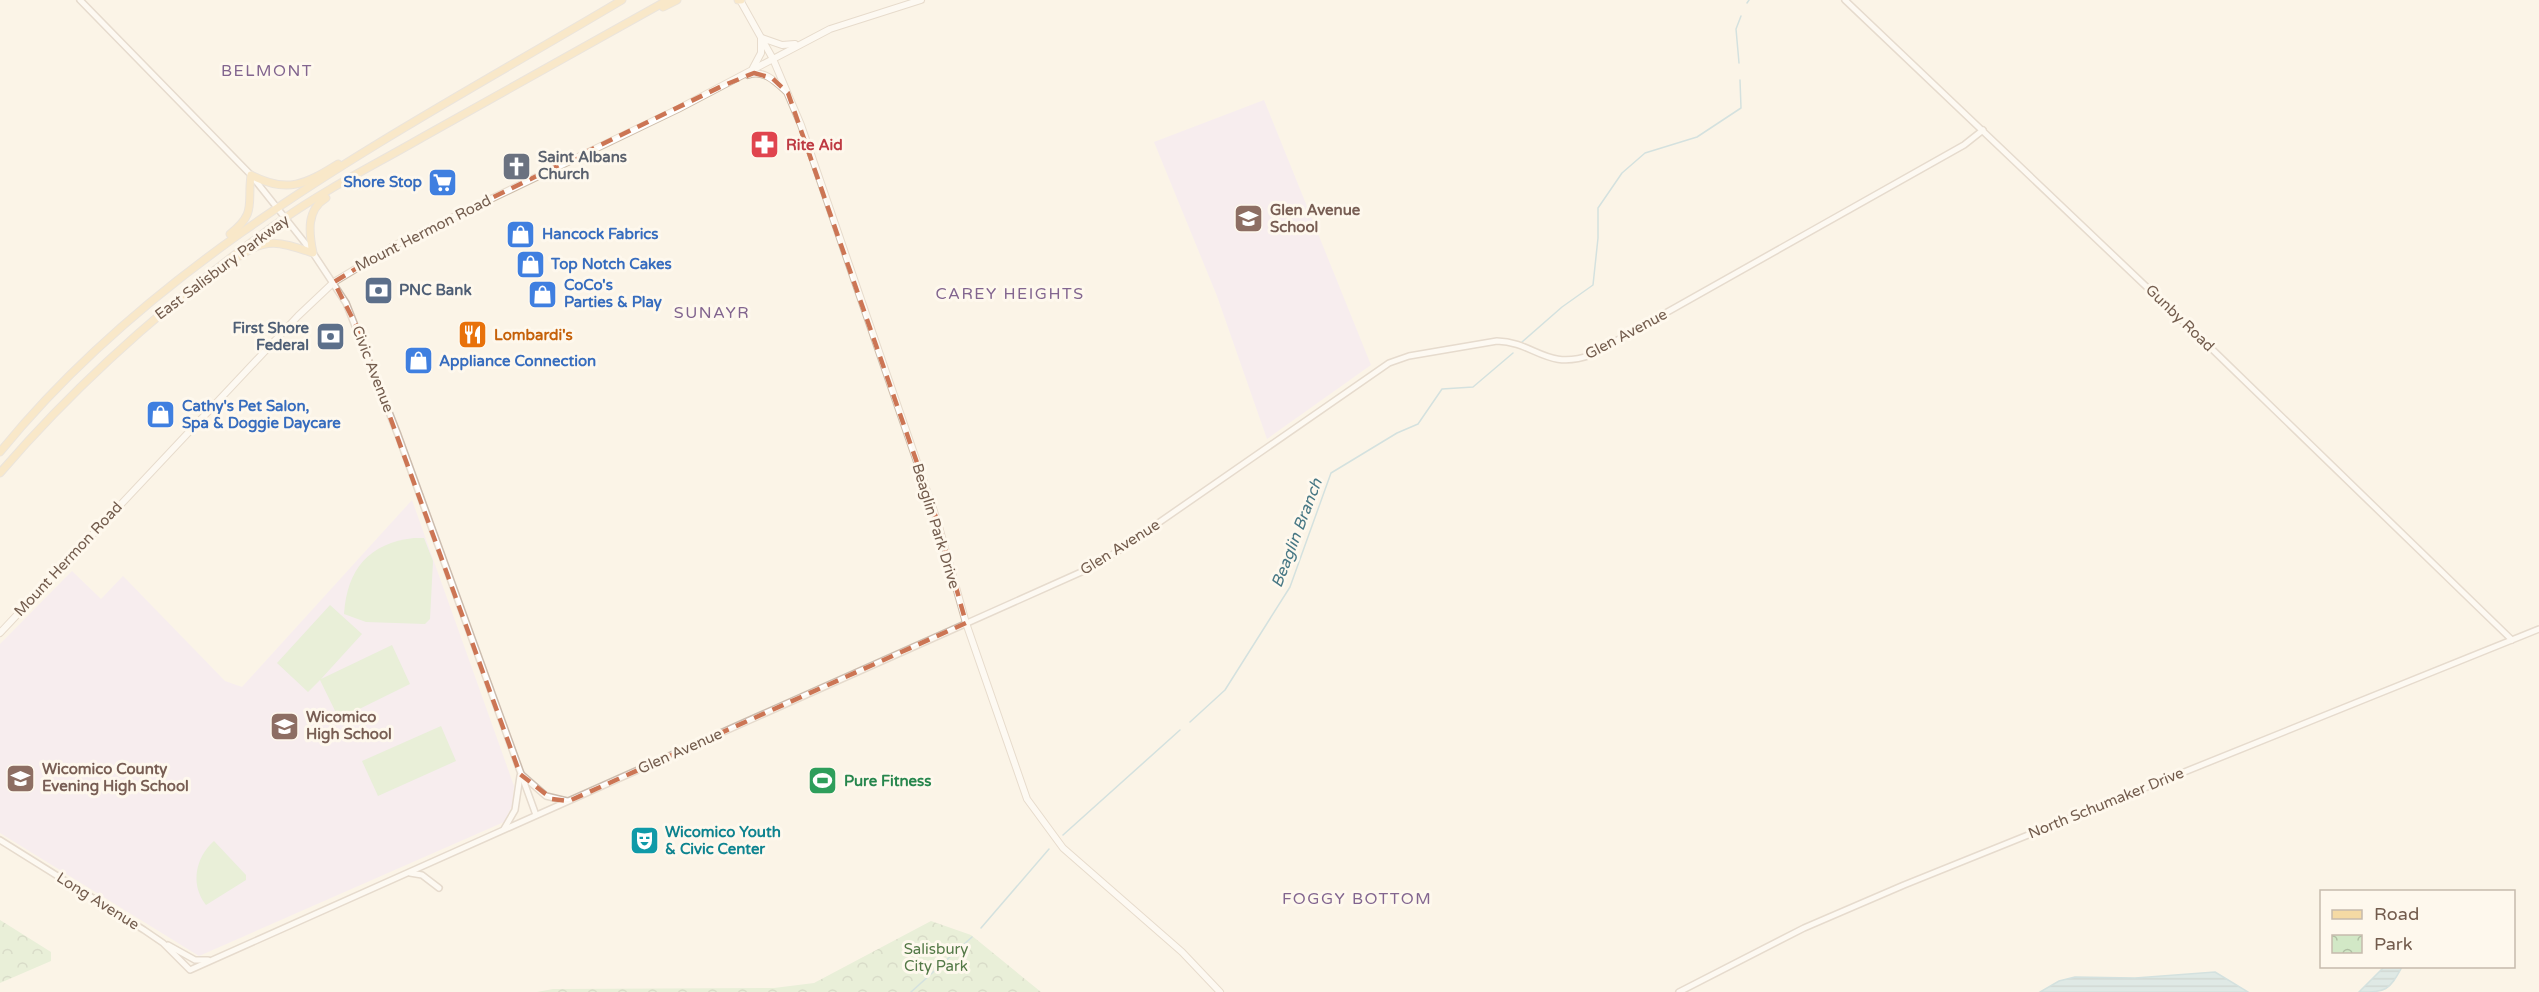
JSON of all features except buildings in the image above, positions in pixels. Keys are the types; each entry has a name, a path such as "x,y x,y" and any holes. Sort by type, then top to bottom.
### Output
{"main road":[{"name":"East Salisbury Parkway","path":"0,453 55,392 110,338 202,260 277,207 622,0"},
{"path":"647,12 660,0"},
{"name":"East Salisbury Parkway","path":"0,473 67,398 107,360 185,292 284,219 384,159 668,0"},
{"path":"647,12 657,11 677,0"},
{"name":"Beaglin Park Drive","path":"740,0 773,59 788,93 938,523 966,623 1021,786 1034,811 1072,857 1182,952 1220,992"},
{"name":"Mount Hermon Road","path":"0,633 298,315 334,282 395,245 722,86 807,40 849,22 921,0"},
{"path":"749,72 761,53 761,37 782,45 807,40"},
{"path":"722,86 754,73 772,78 788,93"},
{"path":"202,260 213,246 244,223 252,205 250,175 280,186 309,182 393,136"},
{"path":"185,292 202,285 256,246 285,243 313,252 309,222 317,206 365,175 384,159"}],"street":[{"name":"Civic Avenue","path":"80,0 250,175 313,252 334,282 358,329 536,815"},
{"name":"Gunby Road","path":"1845,0 2512,640"},
{"name":"Glen Avenue","path":"190,970 1107,559 1389,363 1409,356 1497,340 1509,342 1553,360 1575,360 1591,355 1964,145 1983,130"},
{"name":"North Schumaker Drive","path":"1679,992 1804,928 1909,882 2539,628"},
{"path":"520,774 546,796 568,801"},
{"path":"504,830 515,810 520,774"},
{"name":"Long Avenue","path":"0,840 163,943 190,970"},
{"path":"405,873 422,875 439,888"},
{"path":"163,943 195,960 212,960"}],"highlighted area":[{"path":"754,73 772,78 788,93 938,523 966,623 569,801 552,799 520,774 358,329 334,282 395,245 722,86"}],"shaded area":[{"name":"Glen Avenue School","path":"1264,100 1371,365 1267,439 1217,296 1154,142"},
{"name":"Wicomico High School","path":"412,500 514,786 512,806 504,822 199,956 0,833 0,644 72,571 101,599 123,576 225,681 242,687"}],"green space":[{"path":"414,538 424,538 433,561 430,619 425,624 366,622 344,614 350,584 363,561 373,552 385,546"},
{"path":"330,605 362,634 321,679 392,645 410,684 339,719 320,680 308,692 277,663"},
{"path":"441,726 456,761 378,796 362,761"},
{"path":"214,841 246,875 246,880 206,905 198,889 197,872 202,855"},
{"path":"0,920 51,952 51,961 0,983"},
{"name":"Salisbury City Park","path":"931,921 971,935 1041,992 537,992 553,989 774,988 814,983"}],"water":[{"path":"2383,968 2401,968 2394,981 2386,988 2359,992"},
{"path":"2215,972 2248,992 2040,992 2059,981 2075,977 2135,978"}],"waterway":[{"name":"Beaglin Branch","path":"1739,63 1736,29 1741,16"},
{"name":"Beaglin Branch","path":"1522,342 1562,307 1593,285 1598,238 1598,208 1622,173 1645,153 1697,137 1741,108 1740,80"},
{"name":"Beaglin Branch","path":"1190,722 1225,690 1290,587 1331,473 1397,433 1418,424 1442,389 1473,387 1513,353"},
{"name":"Beaglin Branch","path":"1063,835 1180,730"},
{"name":"Beaglin Branch","path":"981,928 1049,849"},
{"name":"Beaglin Branch","path":"911,992 972,937"}],"place":[{"name":"Rite Aid","path":"765,145"},
{"name":"Saint Albans Church","path":"517,166"},
{"name":"Shore Stop","path":"443,182"},
{"name":"Glen Avenue School","path":"1249,219"},
{"name":"Hancock Fabrics","path":"521,234"},
{"name":"Top Notch Cakes","path":"530,264"},
{"name":"PNC Bank","path":"378,290"},
{"name":"CoCo's Parties & Play","path":"543,294"},
{"name":"Lombardi's","path":"473,335"},
{"name":"First Shore Federal","path":"330,337"},
{"name":"Appliance Connection","path":"418,361"},
{"name":"Cathy's Pet Salon, Spa & Doggie Daycare","path":"161,415"},
{"name":"Wicomico High School","path":"285,726"},
{"name":"Wicomico County Evening High School","path":"21,778"},
{"name":"Pure Fitness","path":"823,781"},
{"name":"Wicomico Youth & Civic Center","path":"644,841"}],"district":[{"name":"BELMONT","path":"267,71"},
{"name":"CAREY HEIGHTS","path":"1010,294"},
{"name":"SUNAYR","path":"712,313"},
{"name":"FOGGY BOTTOM","path":"1357,899"}]}
